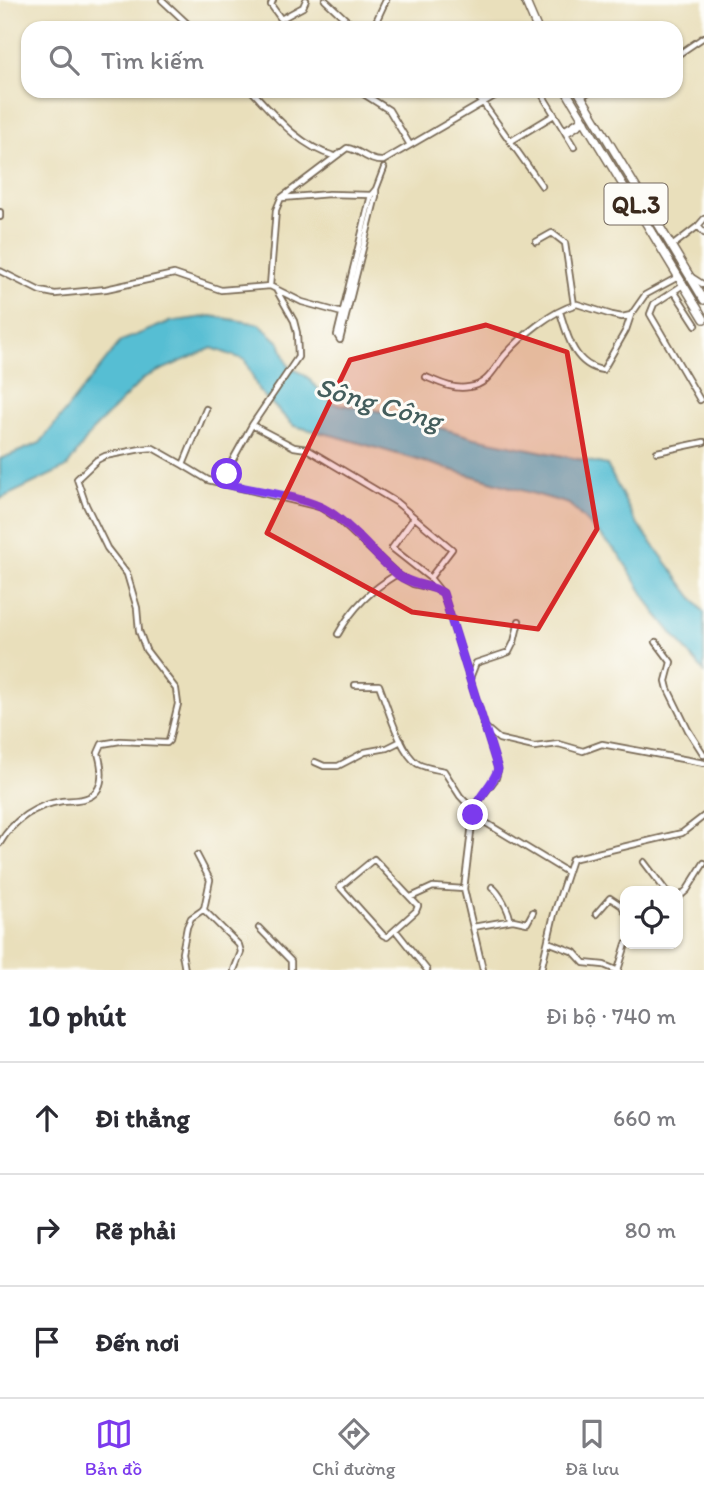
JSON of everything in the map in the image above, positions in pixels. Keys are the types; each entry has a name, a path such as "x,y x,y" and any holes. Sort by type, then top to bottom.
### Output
{"highway":[{"path":"525,0 534,21"},
{"name":"QL.3","path":"570,98 704,319"},
{"name":"QL.3","path":"582,98 704,300"},
{"path":"682,281 690,276"}],"street":[{"path":"162,0 184,21"},
{"path":"273,0 271,5 281,19 303,6 306,0"},
{"path":"325,0 348,21"},
{"path":"376,21 386,0"},
{"path":"683,51 704,37"},
{"path":"259,98 311,148 332,158"},
{"path":"370,98 389,110 410,145"},
{"path":"478,98 542,186"},
{"path":"374,195 340,340 337,335 342,313 374,195 386,163 410,145 491,98"},
{"path":"544,98 573,147"},
{"path":"511,141 554,115"},
{"path":"565,132 584,120"},
{"path":"270,286 276,210 281,198 348,148 374,161 386,163"},
{"path":"281,198 329,194 374,195"},
{"path":"0,212 0,217"},
{"path":"672,246 704,219"},
{"path":"698,226 704,233"},
{"path":"536,242 552,233 565,243 574,305"},
{"path":"0,271 40,291 55,294 106,289 174,274 221,290 270,286 318,307 342,313"},
{"path":"690,276 704,285"},
{"path":"682,281 674,291 654,304 650,314 700,400"},
{"path":"560,312 576,355 597,370 603,370 631,315 645,295 682,281"},
{"path":"225,484 230,463 297,359 299,348 294,321 277,290"},
{"path":"674,291 696,325"},
{"path":"426,377 455,387 474,386 485,380 524,337 574,305 622,317 631,315"},
{"path":"183,465 206,409"},
{"path":"252,425 294,447 306,449 324,458 396,502 452,550 430,578"},
{"path":"657,452 704,442"},
{"path":"0,843 11,827 31,811 55,802 89,797 95,793 102,777 98,753 103,744 120,741 169,741 178,704 176,689 146,650 139,631 137,608 127,574 107,548 76,479 97,460 105,456 153,448 202,477 320,506 412,584 438,589"},
{"path":"413,519 392,548 430,578 443,593 498,769 496,778 473,813 464,889 483,970"},
{"path":"338,634 367,594 397,573"},
{"path":"470,679 476,663 509,652 519,621"},
{"path":"656,642 671,662 666,681 671,698 704,755"},
{"path":"355,685 379,685 401,741 412,760 444,771 473,813 567,872"},
{"path":"485,727 499,739 534,747 559,744 583,751 602,744 704,762"},
{"path":"315,762 324,766 338,766 365,752 387,748 401,741"},
{"path":"541,970 572,859 682,833 704,816"},
{"path":"185,970 182,953 187,926 191,918 203,909 210,880 197,855"},
{"path":"374,859 411,897 418,908 396,931 385,937 341,886 374,859"},
{"path":"644,862 662,886"},
{"path":"683,894 704,863"},
{"path":"411,897 433,887 464,889"},
{"path":"492,887 498,891 502,903 510,913 510,920"},
{"path":"596,914 610,898 620,905"},
{"path":"203,909 239,946 242,952 234,970"},
{"path":"472,927 510,920 527,923 533,912"},
{"path":"259,928 292,961 290,970"},
{"path":"396,931 426,970"},
{"path":"548,942 574,952 584,963 620,969 625,949"}],"highlighted area":[{"path":"486,325 567,352 597,529 538,629 412,612 267,533 350,360"}],"water":[{"name":"Sông Công","path":"211,316 259,324 280,343 288,365 307,377 332,403 385,412 475,438 607,465 634,519 704,613 704,672 654,611 619,554 569,504 294,426 259,391 245,360 212,348 145,377 93,430 67,467 0,499 0,459 40,443 121,341 169,322"}],"route":[{"path":"227,474 225,484 320,506 338,519 398,575 412,584 438,589 443,593 498,769 496,778 474,807 473,815"}]}
